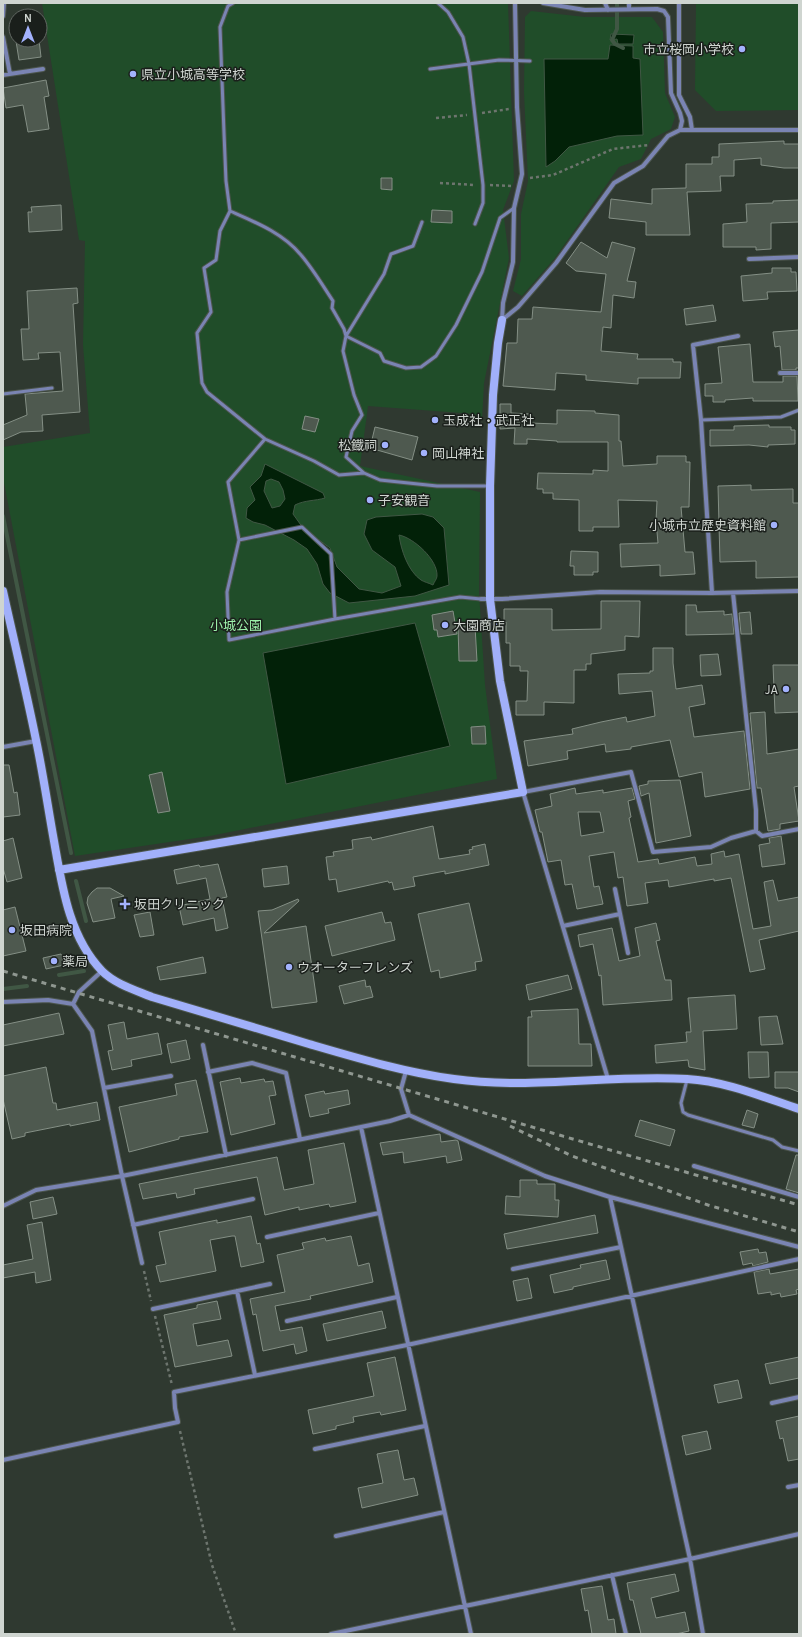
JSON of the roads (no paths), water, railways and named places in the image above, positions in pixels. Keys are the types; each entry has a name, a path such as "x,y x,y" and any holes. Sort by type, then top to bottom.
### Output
{"street":[{"path":"3,16 4,3"},
{"path":"515,3 516,60 522,174 514,208 513,262 503,303 493,395 484,598 523,792 609,1080"},
{"path":"543,3 585,10 657,9 664,11 668,17 671,93 680,112 682,121 680,130"},
{"path":"605,3 608,10"},
{"path":"628,10 629,3"},
{"path":"679,3 679,95 690,117 692,130"},
{"path":"3,37 10,74"},
{"path":"3,75 43,68"},
{"path":"502,320 518,307 556,263 614,183 643,166 668,136 680,130 799,130"},
{"path":"749,259 799,257"},
{"path":"712,593 701,420 693,345 738,336"},
{"path":"780,373 799,373"},
{"path":"3,591 37,741 59,870 70,916 90,956 102,971 122,985 152,997 359,1059 406,1071 455,1080 511,1082 687,1079 717,1083 799,1109"},
{"path":"484,598 600,592 733,593 799,591"},
{"path":"733,593 756,810 756,831"},
{"path":"3,748 37,741"},
{"path":"59,870 523,792 632,772 653,852 710,847 731,838 756,831"},
{"path":"756,831 762,836 799,829"},
{"path":"615,889 628,953"},
{"path":"564,926 620,914"},
{"path":"73,1004 79,992 102,971"},
{"path":"3,1002 48,1000 73,1004 92,1031 122,1176 142,1263"},
{"path":"203,1045 226,1155"},
{"path":"208,1072 252,1063 286,1073 300,1139"},
{"path":"406,1071 401,1089 409,1115"},
{"path":"104,1088 171,1076"},
{"path":"3,1206 36,1190 122,1176 390,1121 409,1115 545,1176 610,1197 799,1246"},
{"path":"361,1126 407,1345 471,1634"},
{"path":"694,1166 799,1197"},
{"path":"610,1197 690,1559 703,1634"},
{"path":"133,1225 254,1199"},
{"path":"268,1237 379,1213"},
{"path":"513,1269 621,1248"},
{"path":"3,1460 178,1422 174,1392 407,1345 799,1259"},
{"path":"153,1309 270,1284"},
{"path":"237,1291 255,1376"},
{"path":"287,1321 397,1297"},
{"path":"772,1403 799,1397"},
{"path":"315,1449 425,1426"},
{"path":"788,1487 799,1485"},
{"path":"336,1536 444,1512"},
{"path":"331,1634 690,1559 799,1534"},
{"path":"612,1575 626,1634"}],"lane":[{"path":"233,3 228,6 220,27 224,149 230,211 220,231 216,260 204,268 211,312 197,333 202,383 207,392 264,439 314,461 339,475 364,473"},
{"path":"438,3 448,12 463,38 469,64 483,185 483,203 475,224"},
{"path":"430,68 499,60 530,61"},
{"path":"230,211 266,228 285,240 301,254 334,301 332,308 344,329 346,336 380,353 384,361 406,368 421,367 436,356 456,325 482,272 500,218 514,208"},
{"path":"422,222 413,246 391,254 384,274 346,336 343,351 354,395 362,415 352,431 346,457 364,473 380,480 437,486 490,486"},
{"path":"3,394 52,388"},
{"path":"701,420 781,417 799,410"},
{"path":"264,439 228,482 239,540 227,592 229,640 460,597 484,598"},
{"path":"239,540 302,527 330,554 336,619"},
{"path":"687,1079 681,1104 683,1112 688,1115 773,1140 782,1147 799,1151"}],"waterway":[{"path":"617,3 617,29 612,40 615,44 623,48"},
{"path":"3,516 71,853"},
{"path":"76,881 86,921"},
{"path":"59,975 84,971"},
{"path":"3,989 27,986"}],"railway":[{"path":"3,971 799,1205"},
{"path":"510,1126 572,1156 708,1205 799,1232"}],"place":[{"name":"市立桜岡小学校","path":"742,49"},
{"name":"県立小城高等学校","path":"133,74"},
{"name":"玉成社・武正社","path":"435,420"},
{"name":"松鐡祠","path":"385,445"},
{"name":"岡山神社","path":"424,453"},
{"name":"子安観音","path":"370,500"},
{"name":"小城市立歴史資料館","path":"774,525"},
{"name":"大園商店","path":"445,625"},
{"name":"JA","path":"786,689"},
{"name":"坂田クリニック","path":"125,904"},
{"name":"坂田病院","path":"12,930"},
{"name":"薬局","path":"54,961"},
{"name":"ウオーターフレンズ","path":"289,967"}],"park label":[{"name":"小城公園","path":"236,625"}]}
